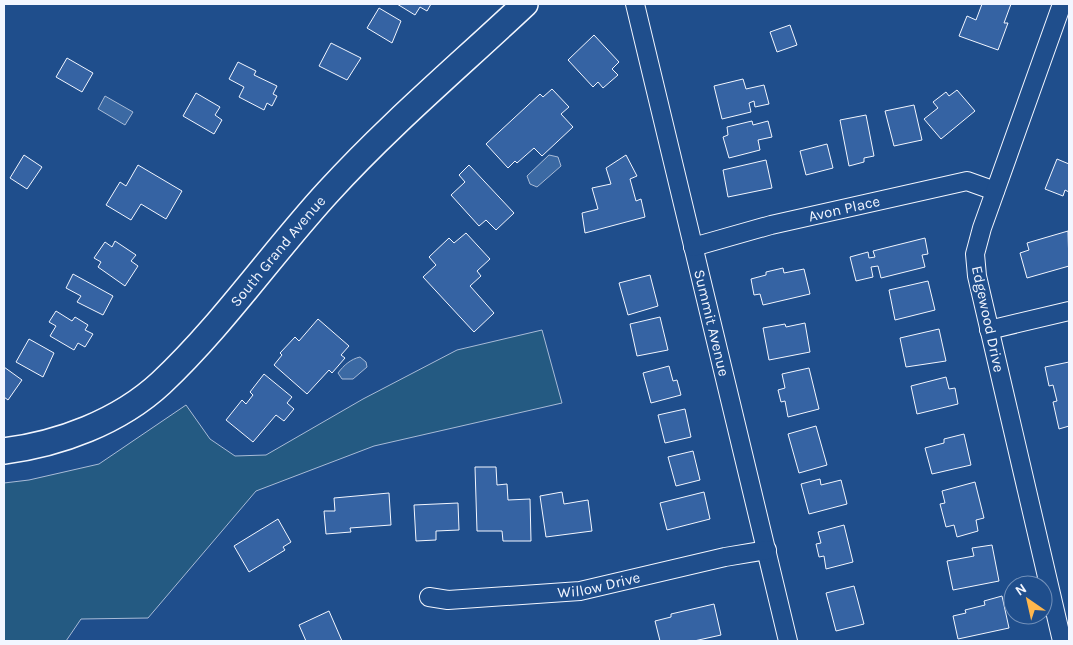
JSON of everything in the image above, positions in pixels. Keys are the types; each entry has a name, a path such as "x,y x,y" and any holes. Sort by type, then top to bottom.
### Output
{"main road":[{"name":"South Grand Avenue","path":"4,451 35,447 88,430 138,401 161,384 203,338 328,191 520,5"}],"street":[{"name":"Summit Avenue","path":"635,4 788,641"},
{"name":"Edgewood Drive","path":"1062,4 995,191 975,254 977,276 989,330 1062,641"},
{"name":"Avon Place","path":"693,247 772,226 967,181 995,191"},
{"path":"989,330 1069,311"},
{"name":"Willow Drive","path":"429,597 448,600 580,591 725,557 767,550"}],"shaded area":[{"path":"105,96 133,112 125,125 98,109"},
{"path":"549,155 558,157 561,166 537,187 530,184 527,176"},
{"path":"542,330 562,403 374,446 256,491 148,618 81,619 66,641 4,641 4,483 29,480 99,464 186,405 210,439 235,456 266,455 363,399 457,350"},
{"path":"360,357 366,362 367,367 353,379 342,379 338,373 340,370 351,361"}],"building":[{"path":"397,4 431,4 427,11 420,7 415,15"},
{"path":"982,4 1011,4 1004,23 1008,23 998,50 959,36 967,16 976,20"},
{"path":"379,8 401,21 392,43 367,28"},
{"path":"790,25 797,45 777,52 770,32"},
{"path":"594,35 619,62 612,69 618,75 603,88 598,82 593,87 568,60"},
{"path":"331,43 361,58 347,80 319,66"},
{"path":"67,58 93,73 82,92 56,77"},
{"path":"238,62 256,71 254,75 277,86 273,94 277,96 272,106 267,103 264,110 239,97 244,87 229,79"},
{"path":"743,79 746,89 764,85 769,104 755,107 754,101 749,103 751,112 722,119 714,86"},
{"path":"552,89 569,107 561,114 573,127 542,156 534,148 517,163 515,161 508,168 486,144 540,94 543,97"},
{"path":"957,90 975,111 941,139 924,119 938,108 933,102 946,92 949,96"},
{"path":"196,93 220,107 215,115 222,120 214,134 183,116"},
{"path":"914,105 922,140 894,146 885,111"},
{"path":"866,115 874,156 864,158 864,162 849,166 840,120"},
{"path":"752,121 753,125 768,121 772,137 758,140 760,150 729,158 723,137 728,135 727,127"},
{"path":"827,144 833,168 806,175 800,151"},
{"path":"24,155 42,167 27,189 10,178"},
{"path":"626,155 637,176 630,179 636,201 641,199 645,217 585,233 582,213 598,209 592,188 611,184 606,168"},
{"path":"1057,159 1069,164 1069,192 1065,190 1063,196 1045,189"},
{"path":"766,160 772,188 728,197 723,170"},
{"path":"138,165 182,191 166,219 141,204 131,220 106,205 120,182 126,186"},
{"path":"469,165 514,213 496,230 486,220 479,226 451,195 465,182 459,175"},
{"path":"1068,231 1069,266 1027,278 1020,253 1029,250 1027,243"},
{"path":"466,233 490,259 477,271 481,276 470,286 494,313 474,332 423,277 436,265 429,257 449,238 454,243"},
{"path":"925,238 928,254 922,255 925,267 881,278 878,266 871,267 873,277 856,281 850,257 868,252 869,258 875,257 873,251"},
{"path":"115,241 136,255 131,261 138,266 125,286 98,267 101,262 94,258 105,242 112,247"},
{"path":"783,268 784,273 804,269 810,294 763,305 760,294 754,295 751,279 766,275 766,272"},
{"path":"73,274 113,296 103,315 77,302 81,296 66,288"},
{"path":"650,275 658,306 628,315 619,283"},
{"path":"928,281 935,310 895,320 889,290"},
{"path":"56,311 72,321 75,317 88,325 85,330 93,334 85,347 78,343 74,350 50,336 56,326 49,322"},
{"path":"660,317 668,350 637,356 630,324"},
{"path":"318,319 349,346 341,355 345,358 332,373 329,370 307,394 274,365 282,355 280,353 295,337 299,341"},
{"path":"805,323 810,352 769,360 763,328 785,324 786,327"},
{"path":"939,329 946,361 906,367 900,338"},
{"path":"29,339 54,353 43,377 16,362"},
{"path":"1069,362 1069,426 1059,429 1053,402 1057,401 1053,385 1049,386 1045,367"},
{"path":"669,366 673,381 677,380 681,395 651,403 643,373"},
{"path":"4,367 22,380 8,400 4,397"},
{"path":"809,368 819,409 788,417 785,401 781,402 778,390 785,388 782,374"},
{"path":"264,374 292,397 287,403 294,409 284,421 276,415 253,442 226,420 242,400 246,404 253,395 250,392"},
{"path":"946,377 949,389 955,388 958,404 917,414 911,386"},
{"path":"685,409 691,437 665,443 658,415"},
{"path":"816,426 827,465 799,473 788,434"},
{"path":"964,434 971,465 932,474 925,448 944,443 944,439"},
{"path":"693,451 700,480 676,486 668,457"},
{"path":"475,467 496,467 497,485 507,484 508,500 530,499 531,541 503,541 502,531 477,531"},
{"path":"820,479 821,485 841,480 847,504 809,514 801,484"},
{"path":"975,482 984,518 976,520 978,531 957,537 954,525 946,527 940,504 945,503 942,491"},
{"path":"562,492 564,504 588,500 592,531 546,537 540,496"},
{"path":"704,492 710,519 667,530 660,503"},
{"path":"389,493 391,525 350,528 351,532 326,534 324,511 335,511 334,498"},
{"path":"458,503 459,530 436,531 436,540 416,541 414,505"},
{"path":"278,519 291,542 283,547 285,550 249,572 234,546"},
{"path":"844,525 853,562 826,569 824,556 819,557 816,544 821,543 818,532"},
{"path":"992,545 999,581 953,590 947,561 974,556 972,548"},
{"path":"854,586 864,624 836,631 826,593"},
{"path":"1002,596 1003,625 1008,625 1009,628 958,639 953,616 966,613 965,610 985,605 984,601"},
{"path":"714,604 721,635 694,641 660,641 655,621 671,617 671,614"},
{"path":"329,611 342,641 306,641 299,625"}]}
